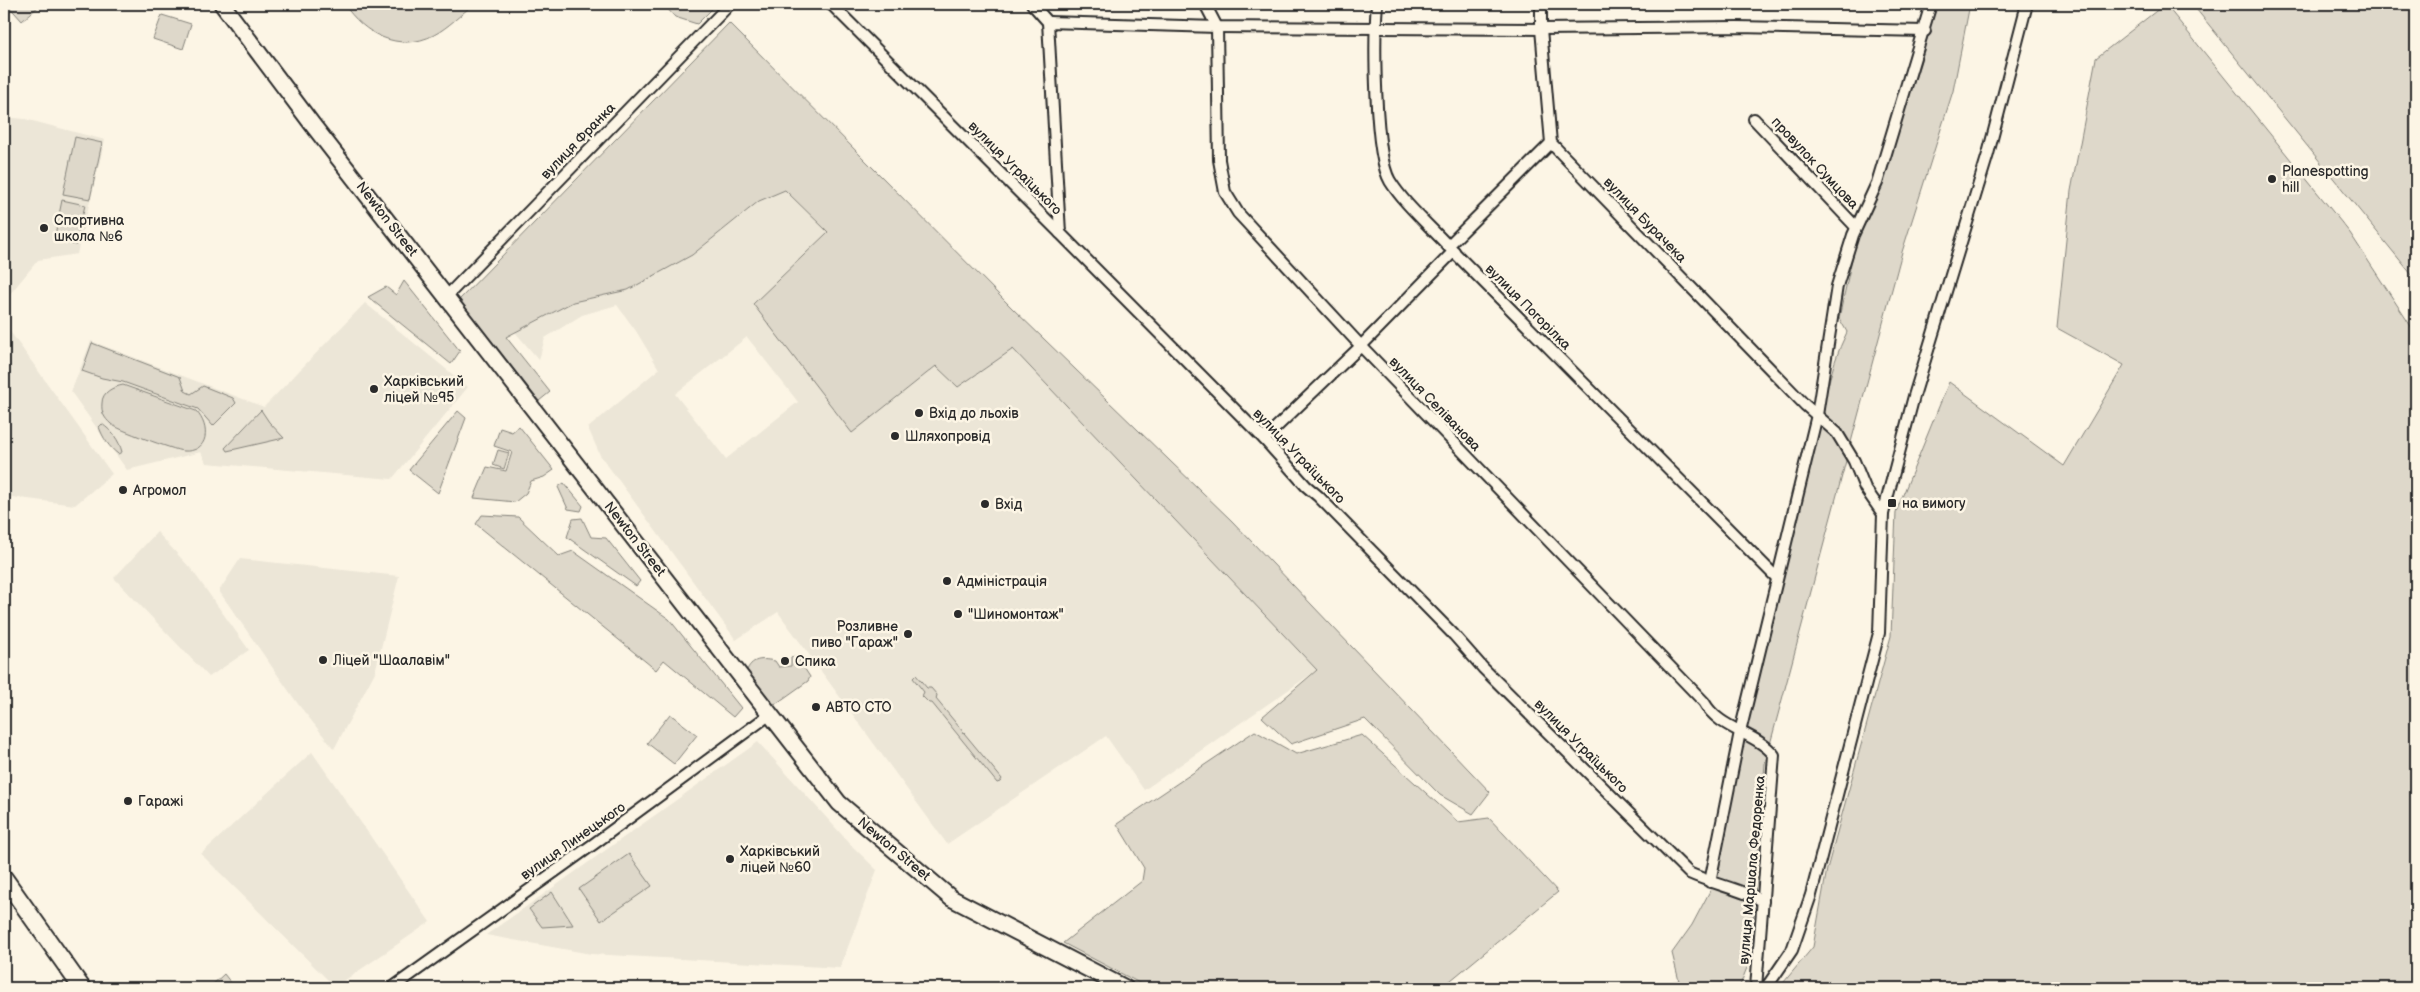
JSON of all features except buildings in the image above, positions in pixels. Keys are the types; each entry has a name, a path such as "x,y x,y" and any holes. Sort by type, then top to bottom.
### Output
{"main road":[{"path":"4,878 82,988"}],"street":[{"name":"Newton Street","path":"222,4 446,297 839,803 951,898 1125,988"},
{"name":"вулиця Франка","path":"446,297 730,4"},
{"name":"вулиця Уграїцького","path":"831,4 1264,439 1306,486 1318,496 1553,739 1570,753 1688,873 1747,893 1763,901"},
{"path":"1032,4 1048,22 1060,233"},
{"name":"вулиця Селіванова","path":"1204,4 1217,27 1218,160 1225,192 1238,213 1360,346 1704,702 1708,710 1740,732 1768,747 1774,755"},
{"name":"вулиця Погорілка","path":"1377,4 1375,27 1379,130 1384,170 1390,182 1451,248 1776,577"},
{"path":"1264,439 1360,346 1551,143 1541,30 1541,4"},
{"path":"1710,882 1740,732 1776,577 1817,415 1837,286 1856,227 1877,183 1925,31 1931,4"},
{"path":"1766,988 1792,950 1811,895 1879,633 1883,514 1914,396 1988,154 2027,4"},
{"path":"1048,22 1217,27 1541,30 1737,27 1925,31"},
{"name":"провулок Сумцова","path":"1754,118 1856,227"},
{"name":"вулиця Бурачека","path":"1551,143 1817,415 1837,433 1854,461 1865,488 1883,514"},
{"name":"вулиця Линецького","path":"392,988 609,833 769,715"},
{"name":"вулиця Маршала Федоренка","path":"1756,988 1774,755"}],"shaded area":[{"path":"7,4 39,4 40,5 22,21"},
{"path":"344,4 474,4 434,35 408,42 395,41 372,32 352,15"},
{"path":"663,4 716,5 697,24 675,17"},
{"path":"1935,4 1970,4 1953,91 1902,252 1765,763 1750,960 1739,988 1663,988 1663,982 1679,981 1672,953 1692,925 1711,889 1727,796 1799,504 1807,481 1830,377 1847,332 1839,318 1856,241 1883,179 1924,51"},
{"path":"2165,4 2350,233 2416,334 2416,988 1779,988 1813,947 1827,869 1891,636 1896,512 1949,382 2064,466 2124,365 2057,328 2071,191 2096,58"},
{"path":"2192,4 2416,4 2416,280"},
{"path":"162,15 191,24 183,49 153,39"},
{"path":"729,23 1013,309 1232,521 1490,792 1473,814 1440,795 1365,719 1291,744 1262,717 1317,670 1013,349 958,387 936,366 852,433 753,304 828,232 785,190 759,201 692,255 628,290 573,302 506,337 550,392 539,401 459,300"},
{"name":"Спортивна школа №6","path":"4,117 25,119 105,140 77,254 38,260 5,300"},
{"path":"75,137 102,143 90,199 63,194"},
{"path":"785,190 829,232 851,433 936,366 958,387 1013,349 1317,670 1144,790 1106,736 947,844 778,612 736,640 600,455 588,428 659,369 636,331 617,305 582,315 545,338 539,360 515,332 573,302 628,290 692,255 759,201","holes":["747,337 798,402 726,459 675,394"]},
{"path":"62,200 85,205 76,245 54,240"},
{"path":"404,281 460,351 451,364 368,297 386,287 396,295"},
{"name":"Харківський ліцей №95","path":"365,303 468,387 392,479 206,463 201,452 127,470 71,392 91,341 264,407"},
{"path":"4,323 112,474 75,505 4,496"},
{"path":"92,343 180,377 185,391 191,394 203,386 233,398 236,403 213,426 198,409 123,382 102,378 82,371"},
{"path":"123,385 196,411 204,424 205,438 202,443 192,451 183,451 115,427 105,417 102,399 109,391"},
{"path":"261,410 284,438 227,451 225,448"},
{"path":"458,411 466,418 438,493 409,470"},
{"path":"102,424 115,436 122,452 118,454 102,435 99,427"},
{"path":"519,426 554,470 544,477 531,481 526,493 515,502 474,498 487,467 506,471 512,452 494,446 500,428 512,432"},
{"path":"498,450 509,453 504,469 493,465"},
{"path":"564,483 583,506 581,511 568,509 558,487"},
{"path":"482,515 518,517 559,556 573,551 669,619 741,708 733,717 664,660 656,670 476,524"},
{"path":"582,518 591,537 606,538 640,581 636,586 567,537 573,519"},
{"path":"157,532 192,570 249,650 209,677 114,578"},
{"name":"Ліцей \"Шаалавім\"","path":"240,559 399,576 375,672 334,749 298,704 219,591"},
{"path":"791,657 797,657 810,677 808,681 773,704 747,670 752,663 759,660 775,661 779,667 791,666"},
{"path":"916,675 927,688 931,688 937,695 936,699 1002,779 1000,782 997,783 932,703 929,703 922,696 924,692 913,678"},
{"path":"670,714 697,735 674,764 647,743"},
{"path":"1255,731 1296,754 1362,735 1458,822 1489,818 1558,892 1445,985 1444,988 1149,988 1063,943 1142,881 1144,868 1117,824"},
{"name":"Харківський ліцей №60","path":"758,742 853,847 877,870 840,968 591,954 486,935"},
{"path":"312,752 430,922 335,987 201,854"},
{"path":"629,854 652,886 601,921 579,889"},
{"path":"552,892 573,925 542,927 529,909"},
{"path":"224,974 235,988 209,988"}],"place":[{"name":"Planespotting hill","path":"2272,179"},
{"name":"Спортивна школа №6","path":"44,228"},
{"name":"Харківський ліцей №95","path":"374,389"},
{"name":"Вхід до льохів","path":"919,413"},
{"name":"Шляхопровід","path":"895,436"},
{"name":"Агромол","path":"123,490"},
{"name":"на вимогу","path":"1892,503"},
{"name":"Вхід","path":"985,504"},
{"name":"Адміністрація","path":"947,581"},
{"name":"\"Шиномонтаж\"","path":"958,614"},
{"name":"Розливне пиво \"Гараж\"","path":"908,634"},
{"name":"Ліцей \"Шаалавім\"","path":"323,660"},
{"name":"Спика","path":"785,661"},
{"name":"АВТО СТО","path":"816,707"},
{"name":"Гаражі","path":"128,801"},
{"name":"Харківський ліцей №60","path":"730,859"}]}
